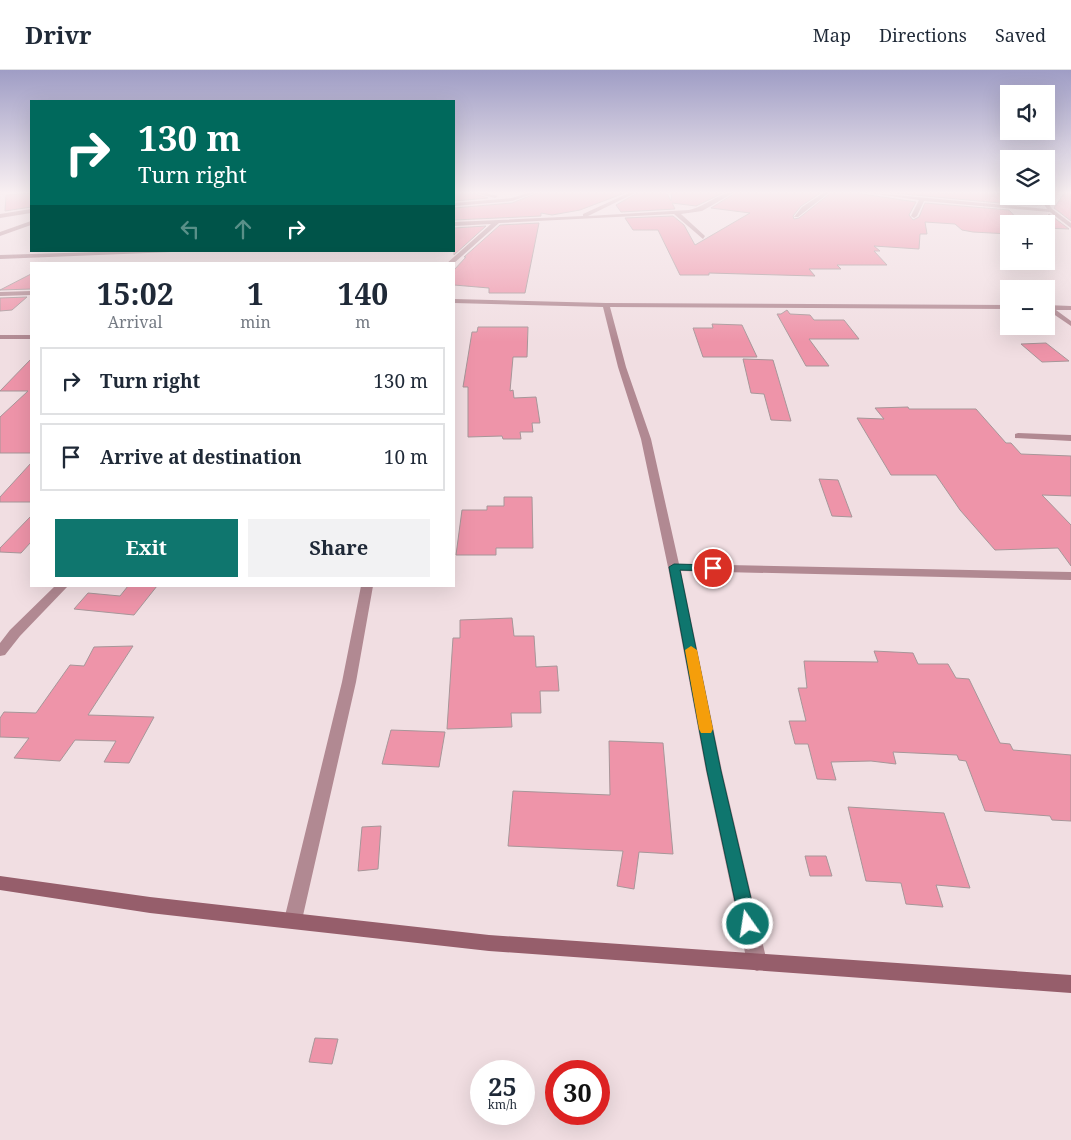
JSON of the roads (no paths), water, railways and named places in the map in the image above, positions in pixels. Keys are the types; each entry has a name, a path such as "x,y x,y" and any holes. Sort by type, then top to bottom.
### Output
{"street":[{"path":"462,243 470,243"},
{"path":"451,262 470,243"},
{"path":"20,256 34,252"},
{"path":"0,257 159,252"},
{"path":"0,294 30,293"},
{"path":"455,301 606,305 1000,308"},
{"path":"606,305 622,367 646,439 674,567 714,771 757,962"},
{"path":"1055,307 1071,308"},
{"path":"1055,313 1071,324"},
{"path":"0,337 30,337"},
{"path":"1018,436 1071,438"},
{"path":"674,567 1071,576"},
{"path":"0,652 15,633 61,587"},
{"path":"293,920 350,682 367,587"},
{"path":"0,883 150,905 489,943 1071,984"}]}
